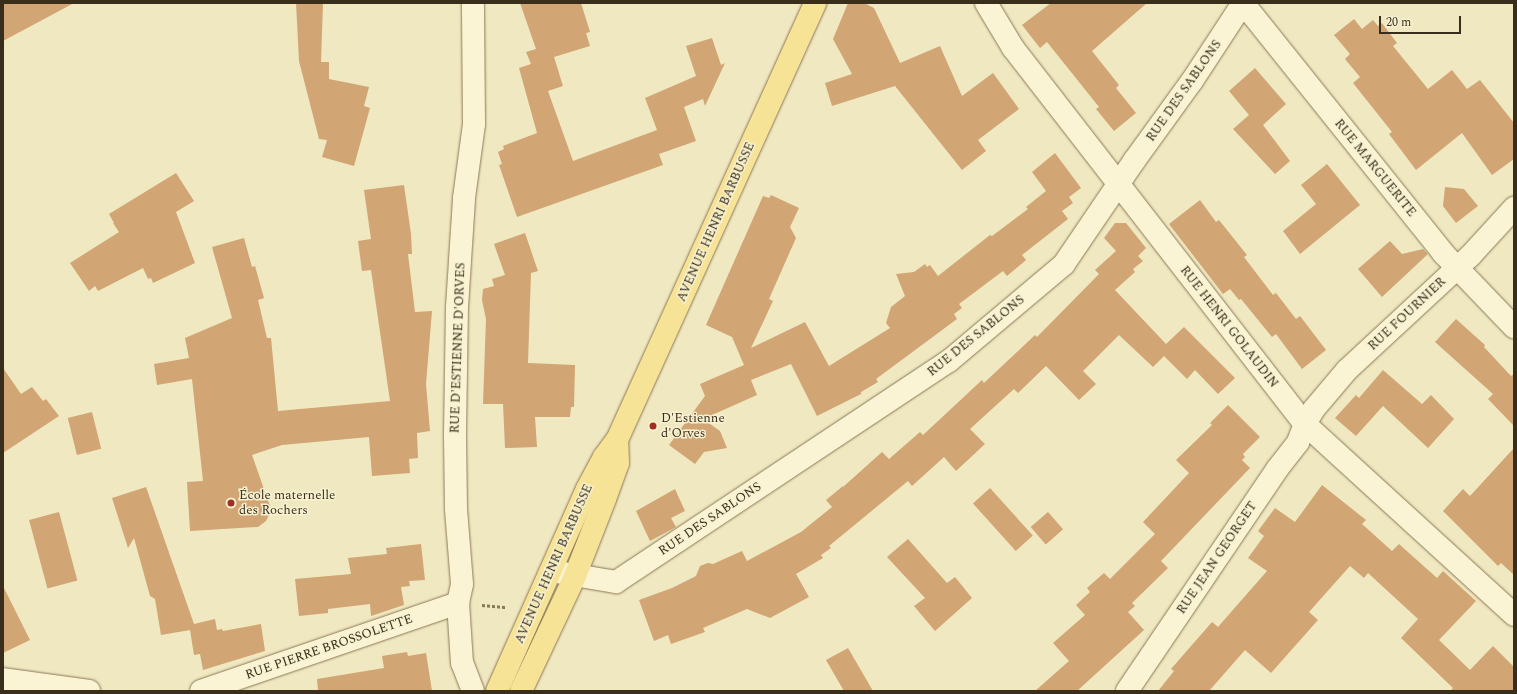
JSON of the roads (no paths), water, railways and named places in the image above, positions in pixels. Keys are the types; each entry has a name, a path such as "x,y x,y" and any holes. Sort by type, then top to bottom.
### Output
{"main road":[{"name":"AVENUE HENRI BARBUSSE","path":"497,691 587,489 604,457 618,440 815,3"},
{"name":"AVENUE HENRI BARBUSSE","path":"521,691 575,576 618,463 618,440"}],"street":[{"name":"RUE D'ESTIENNE D'ORVES","path":"473,3 474,124 464,198 457,307 456,509 462,584 458,603 462,663 473,691"},
{"name":"RUE HENRI GOLAUDIN","path":"986,3 1013,48 1305,424 1514,615"},
{"name":"RUE DES SABLONS","path":"551,571 616,582 949,361 1064,264 1134,161 1192,81 1243,3"},
{"name":"RUE MARGUERITE","path":"1243,3 1443,253 1514,327"},
{"name":"RUE FOURNIER","path":"1305,424 1314,409 1347,370 1442,284 1514,208"},
{"name":"RUE JEAN GEORGET","path":"1127,691 1278,468 1298,442 1305,424"},
{"name":"RUE PIERRE BROSSOLETTE","path":"201,691 458,603"},
{"path":"3,679 89,691"}],"place":[{"name":"D'Estienne d'Orves","path":"653,426"},
{"name":"École maternelle des Rochers","path":"231,503"}]}
